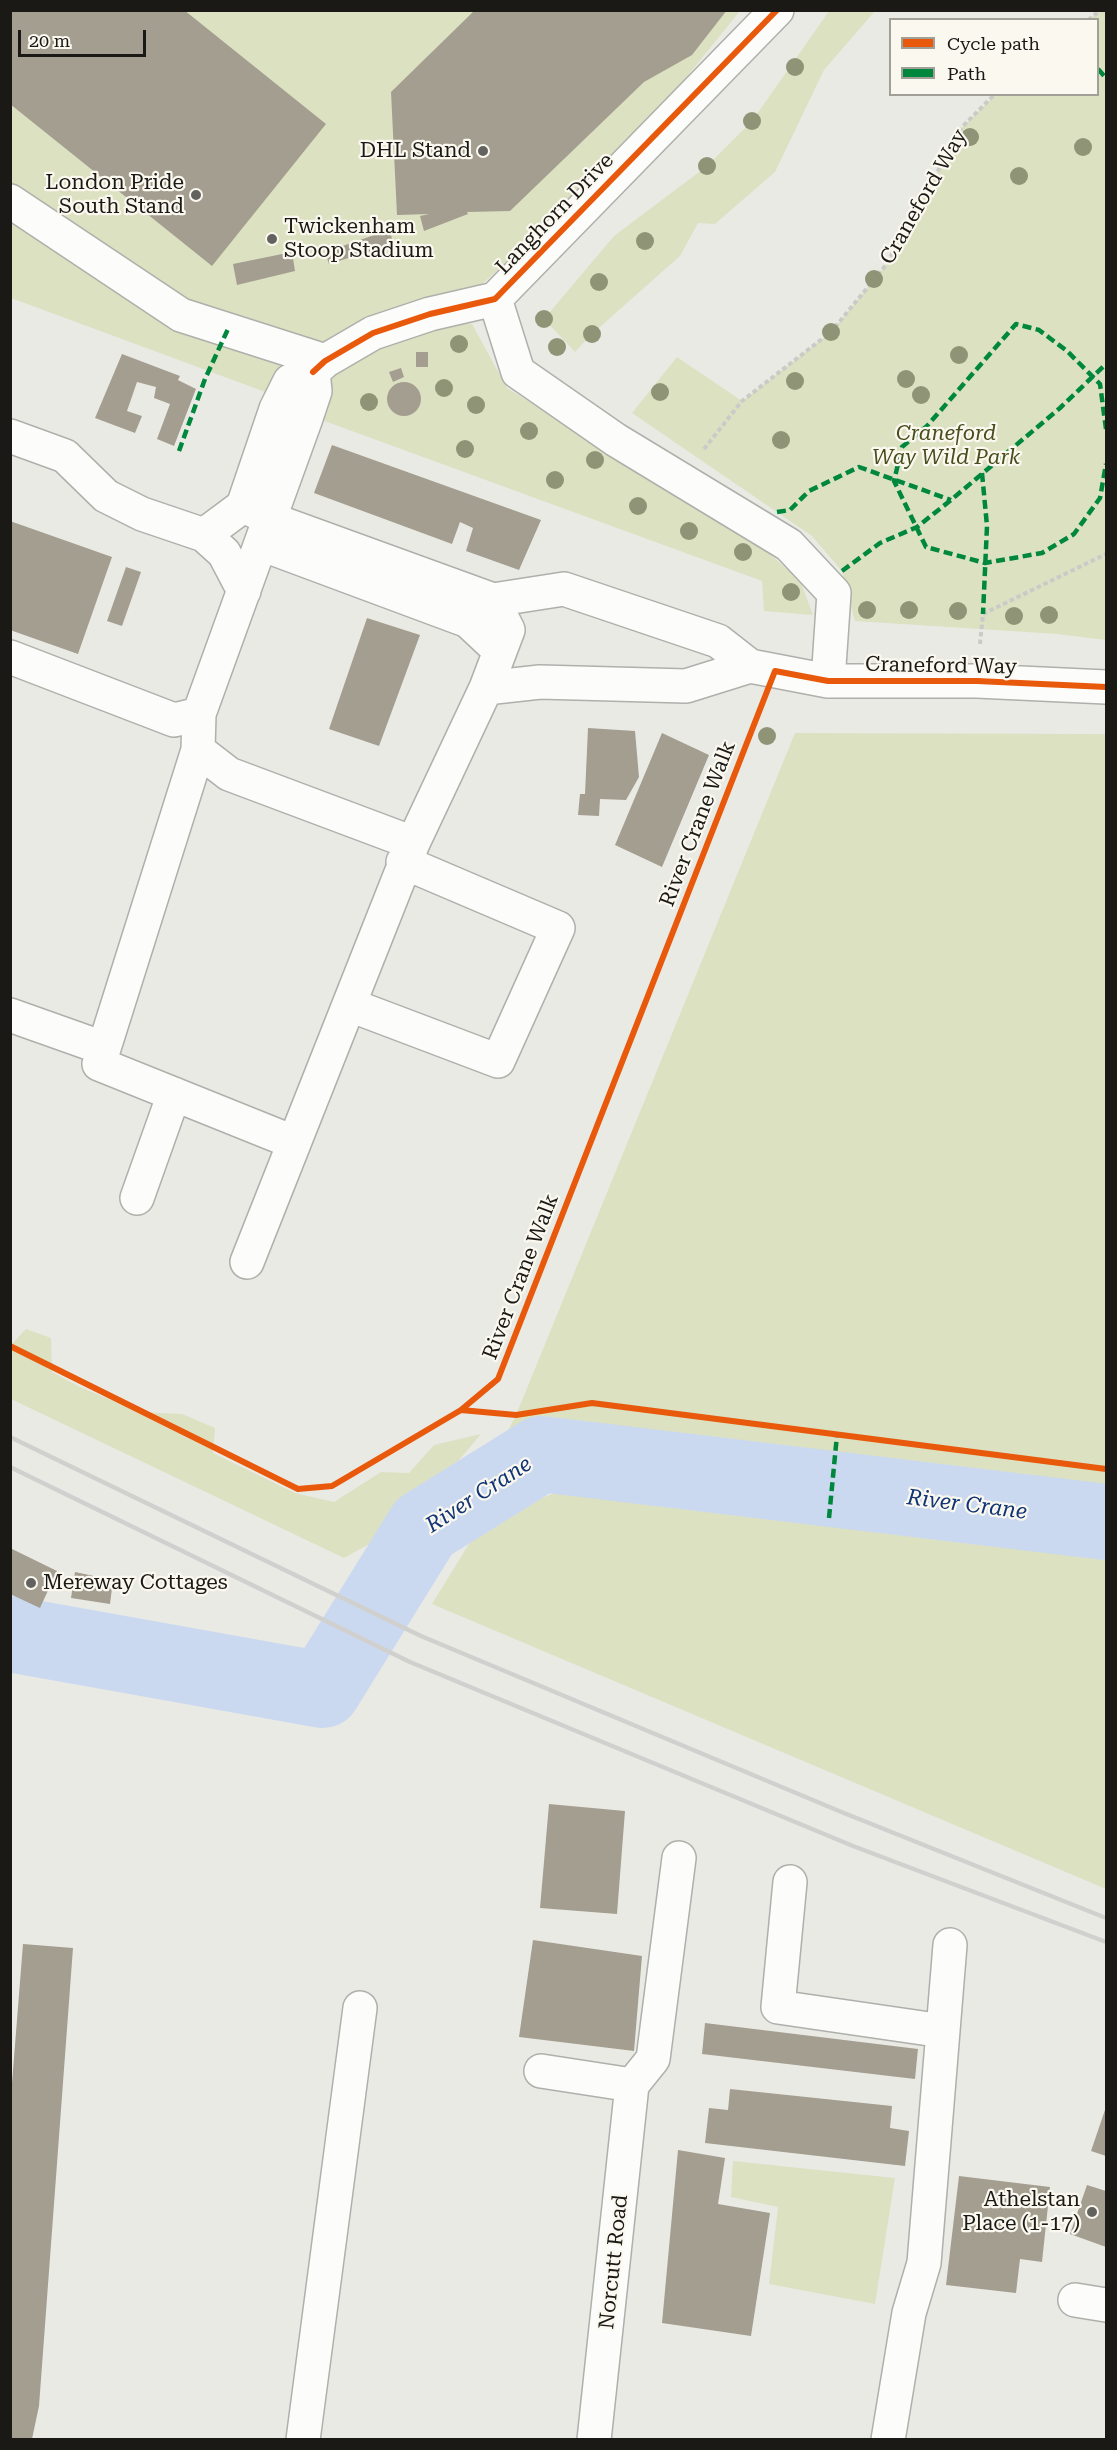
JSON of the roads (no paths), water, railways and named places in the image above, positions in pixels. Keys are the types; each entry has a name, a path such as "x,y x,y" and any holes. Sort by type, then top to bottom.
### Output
{"street":[{"name":"Langhorn Drive","path":"319,366 373,333 430,314 495,299 777,10"},
{"path":"10,201 180,315 319,366 315,391 258,523 244,591 200,714 198,750 99,1064 293,1142"},
{"path":"495,299 518,372 616,440 789,545 834,593 828,681"},
{"path":"10,436 64,456 106,496 142,514 204,535 224,553 244,591"},
{"path":"258,523 504,640"},
{"path":"204,535 258,523 493,600 564,589 718,641 750,666"},
{"path":"247,1262 408,853 486,688 504,640 493,600"},
{"path":"10,657 174,720 200,714"},
{"path":"486,688 540,682 686,686 750,666"},
{"name":"Craneford Way","path":"750,666 828,681 977,681 1107,687"},
{"path":"198,750 230,774 408,853 558,927 498,1061 350,1005"},
{"path":"10,1015 103,1048"},
{"path":"137,1198 174,1094"},
{"path":"541,2071 632,2085 653,2059 679,1858"},
{"path":"790,1882 778,2007 943,2031"},
{"path":"888,2439 906,2330 924,2263 950,1945"},
{"path":"303,2439 360,2008"},
{"name":"Norcutt Road","path":"594,2439 632,2085"}],"waterway":[{"name":"River Crane","path":"10,1634 323,1690 424,1527 541,1454 1106,1522"}],"railway":[{"path":"10,1437 421,1636 839,1811 1106,1918"},
{"path":"10,1467 410,1662 853,1846 1106,1942"}],"place":[{"name":"DHL Stand","path":"483,151"},
{"name":"London Pride South Stand","path":"196,195"},
{"name":"Twickenham Stoop Stadium","path":"272,239"},
{"name":"Mereway Cottages","path":"31,1583"},
{"name":"Athelstan Place (1-17)","path":"1092,2212"}],"park label":[{"name":"Craneford Way Wild Park","path":"946,446"}]}
